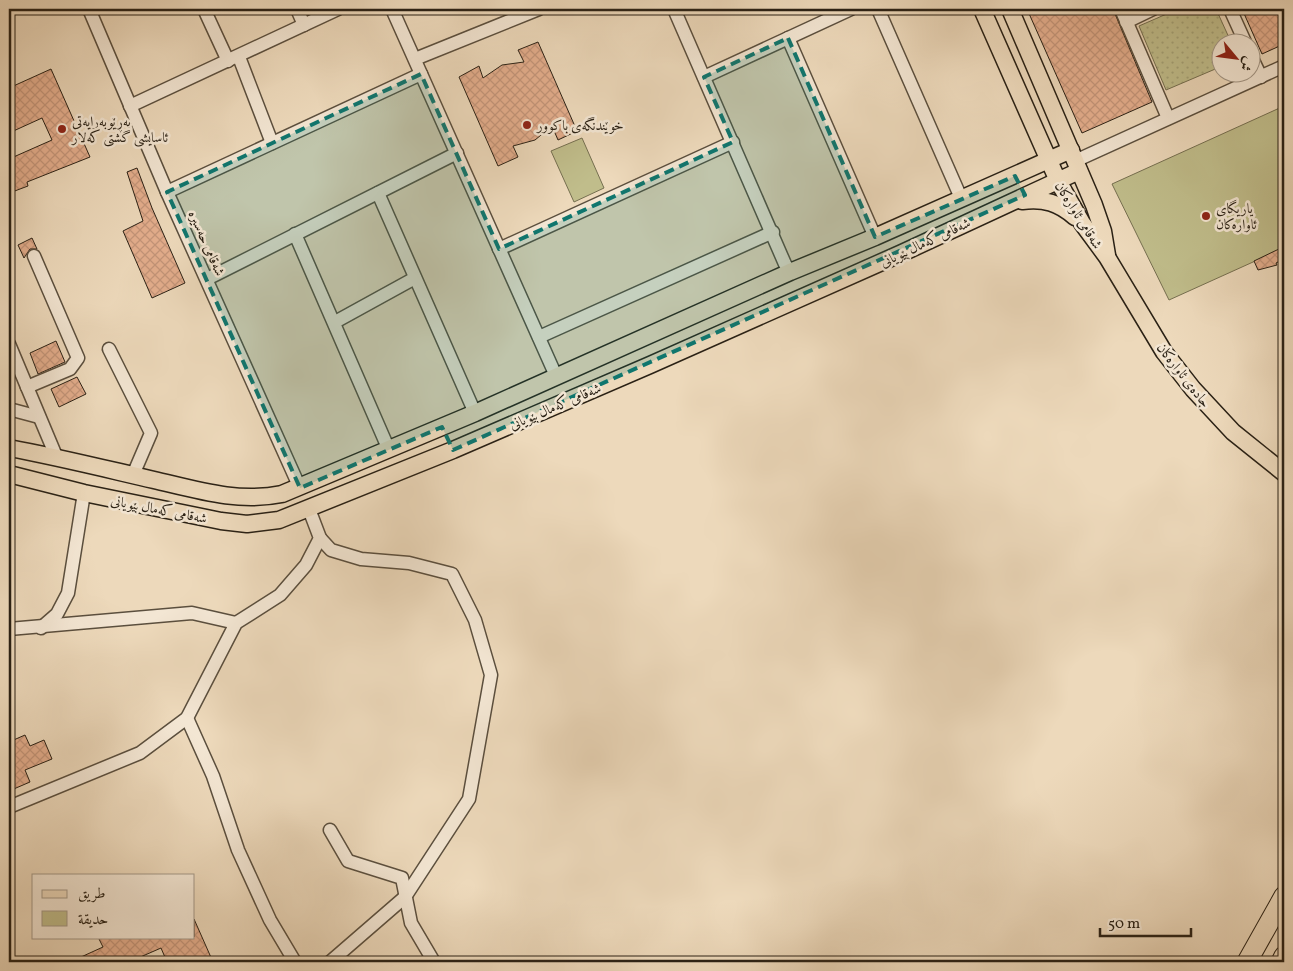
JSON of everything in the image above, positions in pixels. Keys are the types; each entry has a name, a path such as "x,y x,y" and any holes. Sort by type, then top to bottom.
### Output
{"highway":[{"path":"1247,962 1284,896"},
{"path":"1281,962 1284,956"}],"main road":[{"name":"شەقامی ئاوارەکان","path":"982,9 1047,160 1082,223 1107,258"},
{"name":"شەقامی ئاوارەکان","path":"1010,9 1099,218 1107,258"},
{"name":"شەقامی کەمال بێویانی","path":"9,448 56,456 238,498 273,496 300,488 475,413 790,272 876,237 961,198 1015,176 1047,160 1075,161"},
{"name":"شەقامی کەمال بێویانی","path":"9,474 84,494 240,524 279,520 453,450 894,257 1058,181 1075,161"},
{"path":"1015,176 1017,199 1051,201 1062,206 1082,223"},
{"name":"جادەی ئاوارەکان","path":"1107,258 1164,352 1193,389 1238,437 1284,473"},
{"path":"442,427 453,450"}],"street":[{"name":"شەقامی حەسیرە","path":"89,9 167,192 300,488"},
{"path":"204,9 234,59 272,143"},
{"path":"297,9 304,25"},
{"path":"130,106 338,9"},
{"path":"392,9 556,376"},
{"path":"415,59 510,14 539,9"},
{"path":"674,9 790,272"},
{"path":"704,77 851,9"},
{"path":"878,9 961,198"},
{"path":"1121,9 1168,118"},
{"path":"1126,22 1154,9"},
{"path":"1230,9 1240,32"},
{"path":"788,38 876,237"},
{"path":"1260,77 1284,66"},
{"path":"167,192 421,74"},
{"path":"1075,161 1249,82"},
{"path":"499,249 733,142"},
{"path":"207,280 457,153"},
{"path":"378,193 475,413"},
{"path":"539,338 773,232"},
{"path":"295,234 335,322 389,450"},
{"path":"27,387 70,368 78,358 34,256"},
{"path":"335,322 416,278"},
{"path":"9,344 56,456"},
{"path":"109,349 151,433 134,475"},
{"path":"9,409 39,417"},
{"path":"41,628 57,614 68,593 84,494"},
{"path":"309,509 320,538 332,550 361,559 409,563 452,574 475,620 491,675 469,799 405,897 330,962"},
{"path":"9,807 140,753 187,718 236,623 280,595 306,565 320,538"},
{"path":"9,629 41,628 192,613 236,623"},
{"path":"187,718 213,776 238,850 270,920 295,962"},
{"path":"330,830 348,861 402,878 410,923 434,962"}],"highlighted area":[{"path":"788,38 875,237 1015,176 1025,195 453,450 442,427 300,488 167,192 421,74 499,249 733,142 704,77"}],"green space":[{"path":"1178,9 1216,9 1226,32 1210,32 1210,71 1166,90 1139,26"},
{"name":"یاریگای ئاوارەکان","path":"1284,106 1284,248 1169,300 1112,184"},
{"path":"582,138 604,188 574,202 551,151"}],"building":[{"path":"1027,9 1113,9 1152,102 1082,133"},
{"path":"1242,9 1284,9 1284,44 1262,54 1260,50 1260,32 1252,32"},
{"path":"538,42 577,131 558,140 552,126 535,140 513,146 518,157 498,166 459,77 479,66 483,78 502,65 524,62 518,50"},
{"name":"بەڕێوبەرایەتی ئاسایشی گشتی کەلار","path":"51,69 90,157 27,182 28,186 12,192 9,184 9,159 52,140 42,118 9,133 9,88"},
{"path":"137,168 152,208 185,283 152,298 123,231 143,221 127,172"},
{"path":"32,238 37,249 30,249 24,258 18,245"},
{"path":"1281,248 1284,259 1276,263 1277,265 1258,270 1254,261"},
{"path":"56,341 65,362 38,374 30,353"},
{"path":"77,377 86,394 59,407 51,389"},
{"path":"25,735 30,746 44,740 52,759 25,770 30,782 9,791 9,742"},
{"path":"195,921 213,962 167,962 161,948 129,962 70,962 103,947 98,938 195,938"}],"place":[{"name":"خوێندنگەی باکوور","path":"527,125"},
{"name":"بەڕێوبەرایەتی ئاسایشی گشتی کەلار","path":"62,129"},
{"name":"یاریگای ئاوارەکان","path":"1206,216"}]}
